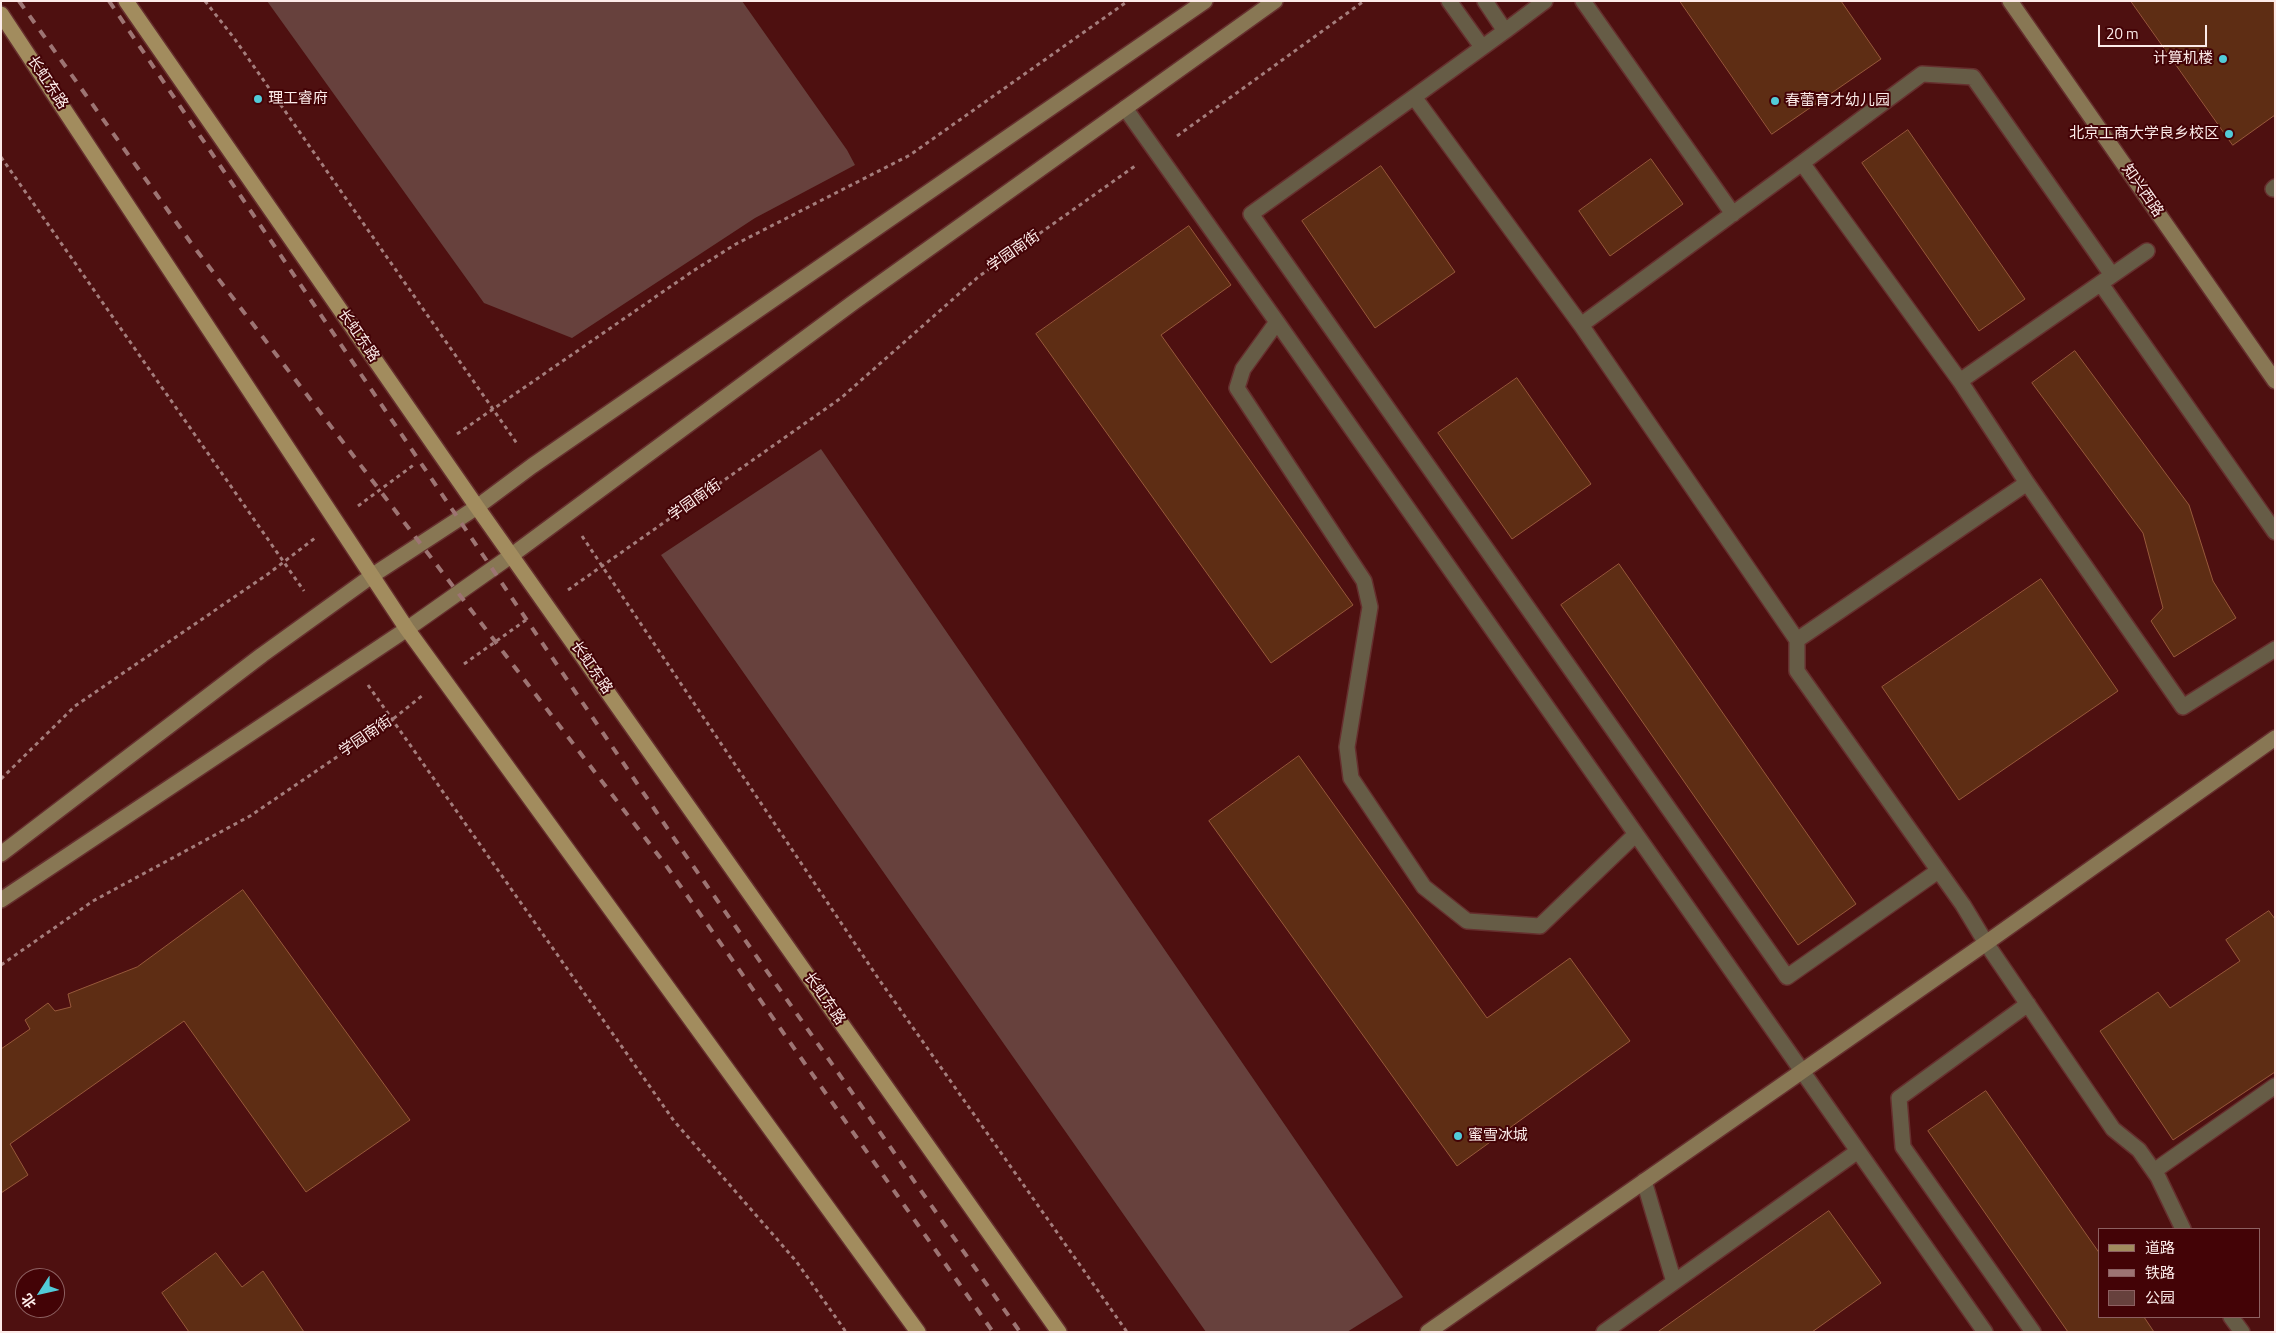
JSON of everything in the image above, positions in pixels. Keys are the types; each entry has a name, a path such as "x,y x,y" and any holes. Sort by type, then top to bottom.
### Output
{"main road":[{"name":"长虹东路","path":"126,1 477,507 1059,1332"},
{"name":"长虹东路","path":"1,14 407,629 918,1332"}],"street":[{"path":"1,854 262,656 373,576 477,507 532,466 1205,1"},
{"path":"1,900 407,629 512,555 854,302 1275,1"},
{"path":"1449,1 1482,47"},
{"path":"1485,1 1505,31"},
{"path":"1546,1 1251,214 1787,977 1938,871"},
{"path":"1583,1 1733,214"},
{"name":"知兴西路","path":"2010,1 2275,381"},
{"path":"1581,325 1922,74 1972,76 2275,532"},
{"path":"1414,97 1581,325 1797,640 1797,671 1938,871 2113,1129 2139,1150 2154,1171 2182,1228"},
{"path":"1125,108 1278,322 1858,1151 1978,1329"},
{"path":"1802,163 1960,381 2027,483 2183,707 2275,649"},
{"path":"1960,381 2147,251"},
{"path":"1278,322 1243,369 1237,388 1364,581 1370,606 1346,746 1351,778 1424,887 1467,922 1540,926 1636,834"},
{"path":"1797,640 2027,483"},
{"path":"1428,1332 1986,944 2275,738"},
{"path":"2028,1004 1899,1098 1902,1147 2033,1332"},
{"path":"2154,1171 2275,1086"},
{"path":"1604,1332 1858,1151"},
{"path":"1644,1181 1674,1282"},
{"path":"2232,1318 2242,1332"}],"path":[{"path":"205,1 234,38 532,466"},
{"path":"1,779 75,706 268,574 436,448 693,271 736,244 910,155 1128,1"},
{"name":"学园南街","path":"1,965 93,901 250,816 393,719 444,678 841,398 978,278 1364,1"},
{"path":"1,157 321,614"},
{"path":"567,513 878,978 1127,1332"},
{"path":"354,664 674,1122 796,1261 846,1332"}],"green space":[{"path":"267,1 742,1 847,150 855,165 755,218 572,338 484,303"},
{"path":"821,449 1403,1297 1347,1332 1206,1332 661,555"}],"building":[{"path":"1680,1 1841,1 1881,59 1772,134"},
{"name":"计算机楼","path":"2131,1 2274,1 2275,115 2233,145"},
{"path":"1908,130 2025,299 1979,331 1862,163"},
{"path":"1651,159 1683,204 1610,256 1579,211"},
{"path":"1381,166 1455,272 1375,328 1302,221"},
{"path":"1189,226 1231,285 1161,335 1353,605 1271,663 1036,334"},
{"path":"2075,351 2189,505 2213,581 2236,618 2174,657 2151,621 2163,608 2143,533 2032,383"},
{"path":"1517,378 1591,484 1512,539 1438,433"},
{"path":"1619,564 1856,904 1798,945 1561,605"},
{"path":"2041,579 2118,691 1959,800 1882,687"},
{"path":"1299,756 1487,1018 1570,958 1630,1041 1457,1166 1209,821"},
{"path":"243,890 410,1120 306,1192 184,1021 10,1144 28,1175 1,1193 1,1049 30,1029 25,1020 48,1003 55,1011 71,1007 68,994 137,967"},
{"path":"2269,911 2275,919 2275,1072 2173,1140 2100,1031 2158,992 2170,1008 2240,961 2226,940"},
{"path":"1986,1091 2098,1251 2098,1318 2145,1318 2154,1332 2068,1332 1928,1131"},
{"path":"1829,1211 1881,1283 1812,1332 1658,1332"},
{"path":"216,1253 242,1287 263,1271 304,1332 189,1332 162,1293"}],"railway":[{"path":"19,1 191,243 665,864 993,1332"},
{"path":"109,1 684,853 1020,1332"}],"place":[{"name":"计算机楼","path":"2223,59"},
{"name":"理工睿府","path":"258,99"},
{"name":"春蕾育才幼儿园","path":"1775,101"},
{"name":"北京工商大学良乡校区","path":"2229,134"},
{"name":"蜜雪冰城","path":"1458,1136"}]}
